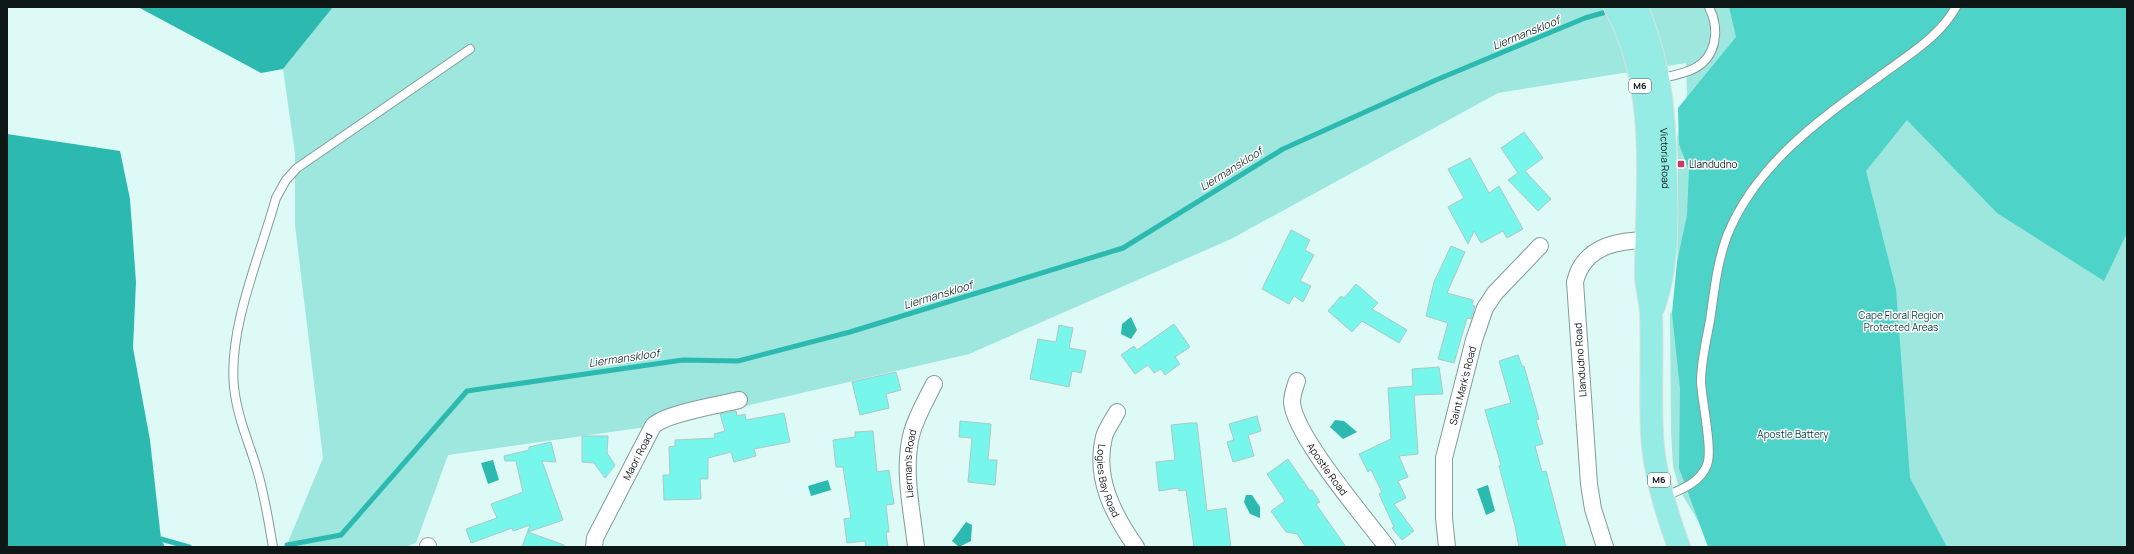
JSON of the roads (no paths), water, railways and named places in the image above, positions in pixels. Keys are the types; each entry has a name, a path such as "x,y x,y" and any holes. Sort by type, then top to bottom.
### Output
{"main road":[{"name":"Victoria Road","path":"1615,7 1650,81 1666,130 1656,240 1661,282 1651,313 1650,372 1656,470 1663,498 1679,547"},
{"name":"Victoria Road","path":"1636,7 1652,48 1650,81"}],"street":[{"name":"Llandudno Road","path":"1605,547 1593,509 1589,484 1575,282 1582,264 1596,251 1605,246 1620,242 1656,240"},
{"name":"Saint Mark's Road","path":"1447,547 1444,518 1444,458 1474,340 1485,308 1495,293 1540,246"},
{"name":"Apostle Road","path":"1297,381 1292,401 1295,416 1301,428 1314,449 1387,547"},
{"name":"Lierman's Road","path":"916,547 908,486 908,458 912,432 934,384"},
{"name":"Maori Road","path":"594,547 595,538 654,426 661,420 739,400"},
{"name":"Logies Bay Road","path":"1117,412 1104,436 1101,458 1102,476 1108,498 1118,521 1136,547"}],"lane":[{"path":"1650,81 1687,73 1704,62 1712,51 1716,34 1714,16 1709,7"},
{"path":"1663,498 1689,486 1704,472 1708,464 1709,449 1702,400 1702,372 1717,272 1726,238 1736,216 1775,161 1799,137 1830,112 1930,39 1949,20 1956,7"},
{"path":"273,547 256,464 243,432 236,405 233,356 237,332 276,198 286,180 297,168 470,49"}],"waterway":[{"name":"Liermanskloof","path":"287,545 341,535 467,391 683,360 738,361 850,332 1123,248 1283,149 1436,80 1585,18 1606,12"},
{"name":"Liermanskloof","path":"161,539 189,547"}],"place":[{"name":"Llandudno","path":"1681,164"}],"park label":[{"name":"Cape Floral Region Protected Areas","path":"1901,320"},
{"name":"Apostle Battery","path":"1793,434"}]}
